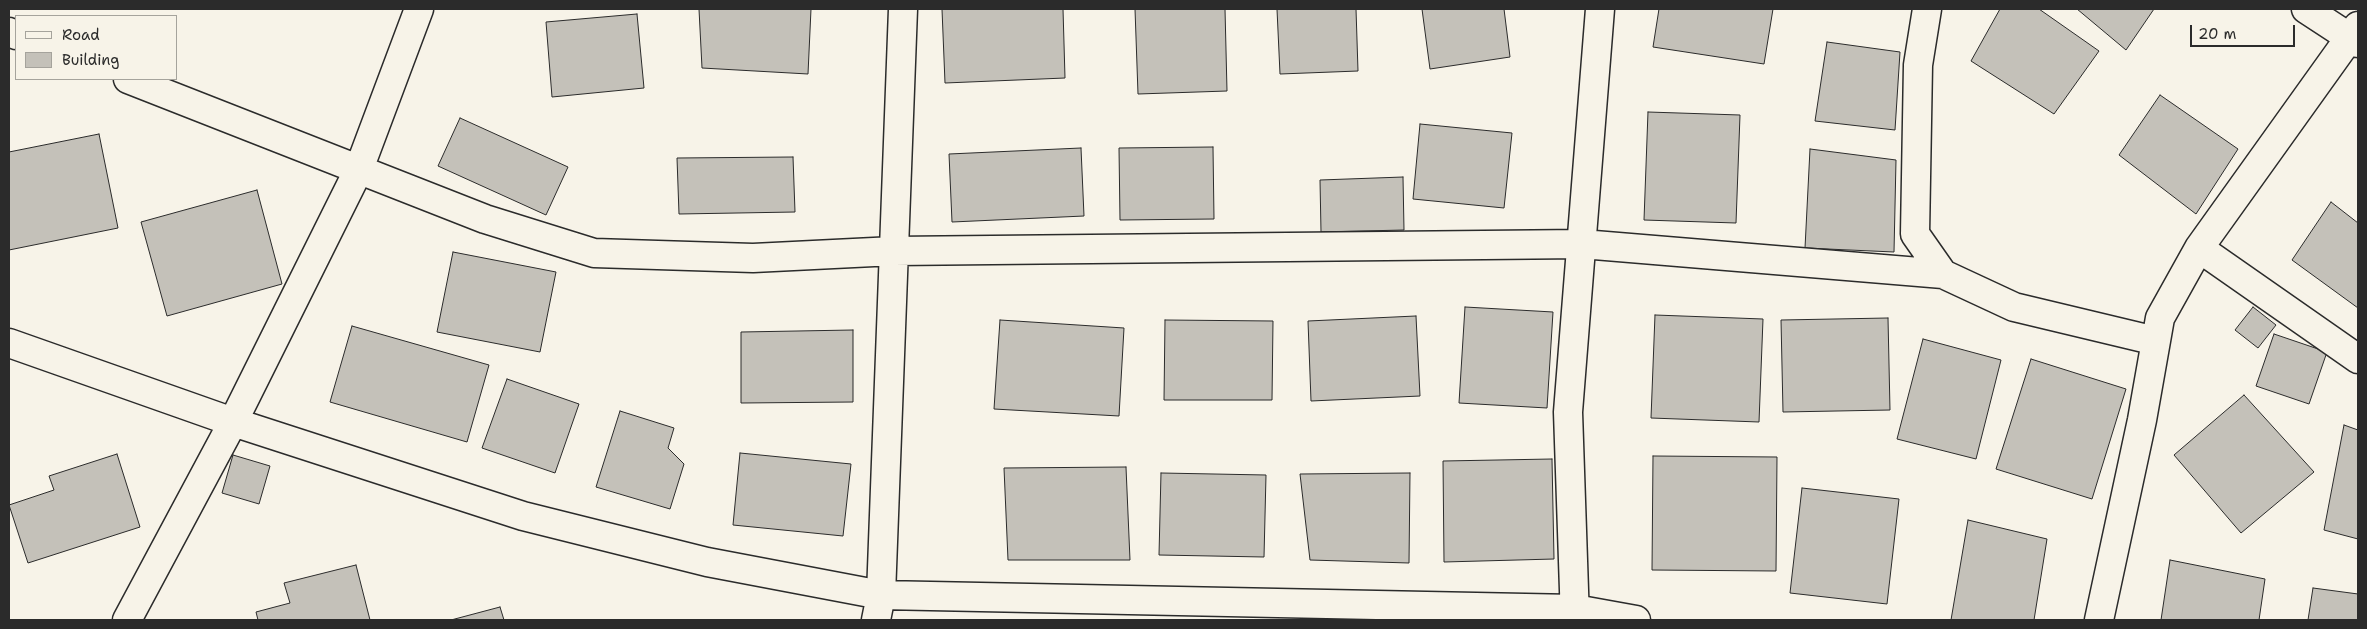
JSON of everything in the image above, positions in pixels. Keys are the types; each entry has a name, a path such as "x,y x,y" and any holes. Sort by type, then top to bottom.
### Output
{"street":[{"path":"127,620 233,422 359,169 419,9"},
{"path":"878,607 903,9"},
{"path":"1575,614 1568,412 1600,9"},
{"path":"1927,9 1918,65 1916,234 1943,274"},
{"path":"2099,620 2142,420 2160,318 2199,248 2356,35 2306,9"},
{"path":"131,80 485,219 594,253 753,258 894,251 1582,244 1943,274 2014,307 2156,341"},
{"path":"2199,248 2358,359"},
{"path":"9,343 233,422 523,516 878,607 1575,614 1636,620"}],"building":[{"path":"699,9 811,9 808,74 702,68"},
{"path":"942,9 1063,9 1065,78 945,83"},
{"path":"1135,9 1225,9 1227,91 1138,94"},
{"path":"1277,9 1356,9 1358,71 1280,74"},
{"path":"1422,9 1504,9 1510,57 1430,69"},
{"path":"1659,9 1773,9 1764,64 1653,47"},
{"path":"2000,9 2039,9 2099,51 2054,114 1971,61"},
{"path":"2077,9 2154,9 2126,50"},
{"path":"637,14 644,88 552,97 546,22"},
{"path":"1827,42 1900,52 1895,130 1815,121"},
{"path":"2160,95 2238,149 2196,214 2119,155"},
{"path":"1648,112 1740,115 1736,223 1644,220"},
{"path":"460,118 568,167 546,215 438,166"},
{"path":"1420,124 1512,133 1504,208 1413,199"},
{"path":"99,134 118,228 9,250 9,152"},
{"path":"1213,147 1214,219 1120,220 1119,148"},
{"path":"1081,148 1084,216 952,222 949,154"},
{"path":"1810,149 1896,160 1894,252 1805,248"},
{"path":"793,157 795,212 679,214 677,158"},
{"path":"1403,177 1404,230 1321,232 1320,180"},
{"path":"257,190 282,284 167,316 141,222"},
{"path":"2331,202 2358,223 2358,308 2292,260"},
{"path":"453,252 556,272 540,352 437,332"},
{"path":"1465,307 1553,312 1547,408 1459,403"},
{"path":"2253,307 2276,325 2258,348 2235,330"},
{"path":"1655,315 1763,319 1759,422 1651,418"},
{"path":"1416,316 1420,396 1311,401 1308,321"},
{"path":"1888,318 1890,410 1783,412 1781,320"},
{"path":"1000,320 1124,328 1119,416 994,409"},
{"path":"1165,320 1273,321 1272,400 1164,400"},
{"path":"352,326 489,365 467,442 330,402"},
{"path":"853,330 853,402 741,403 741,332"},
{"path":"2274,334 2327,352 2309,404 2256,386"},
{"path":"1923,339 2001,360 1976,459 1897,439"},
{"path":"2031,359 2126,389 2092,499 1996,469"},
{"path":"507,379 579,404 555,473 482,448"},
{"path":"2244,395 2314,472 2241,533 2174,455"},
{"path":"620,411 674,428 668,448 684,464 670,509 596,487"},
{"path":"2344,425 2358,430 2358,539 2324,530"},
{"path":"740,453 851,464 843,536 733,525"},
{"path":"117,454 140,527 28,563 9,505 54,490 49,476"},
{"path":"233,455 270,466 259,504 222,493"},
{"path":"1653,456 1777,457 1776,571 1652,570"},
{"path":"1552,459 1554,559 1444,562 1443,461"},
{"path":"1126,467 1130,560 1008,560 1004,468"},
{"path":"1161,473 1266,475 1264,557 1159,555"},
{"path":"1410,473 1409,563 1310,560 1300,474"},
{"path":"1802,488 1899,499 1887,604 1790,593"},
{"path":"1968,520 2047,539 2034,620 1951,620"},
{"path":"2170,560 2265,579 2259,620 2161,620"},
{"path":"356,565 370,620 258,620 256,612 290,603 284,583"},
{"path":"2313,588 2358,594 2358,620 2308,620"},
{"path":"500,607 504,620 451,620"}]}
